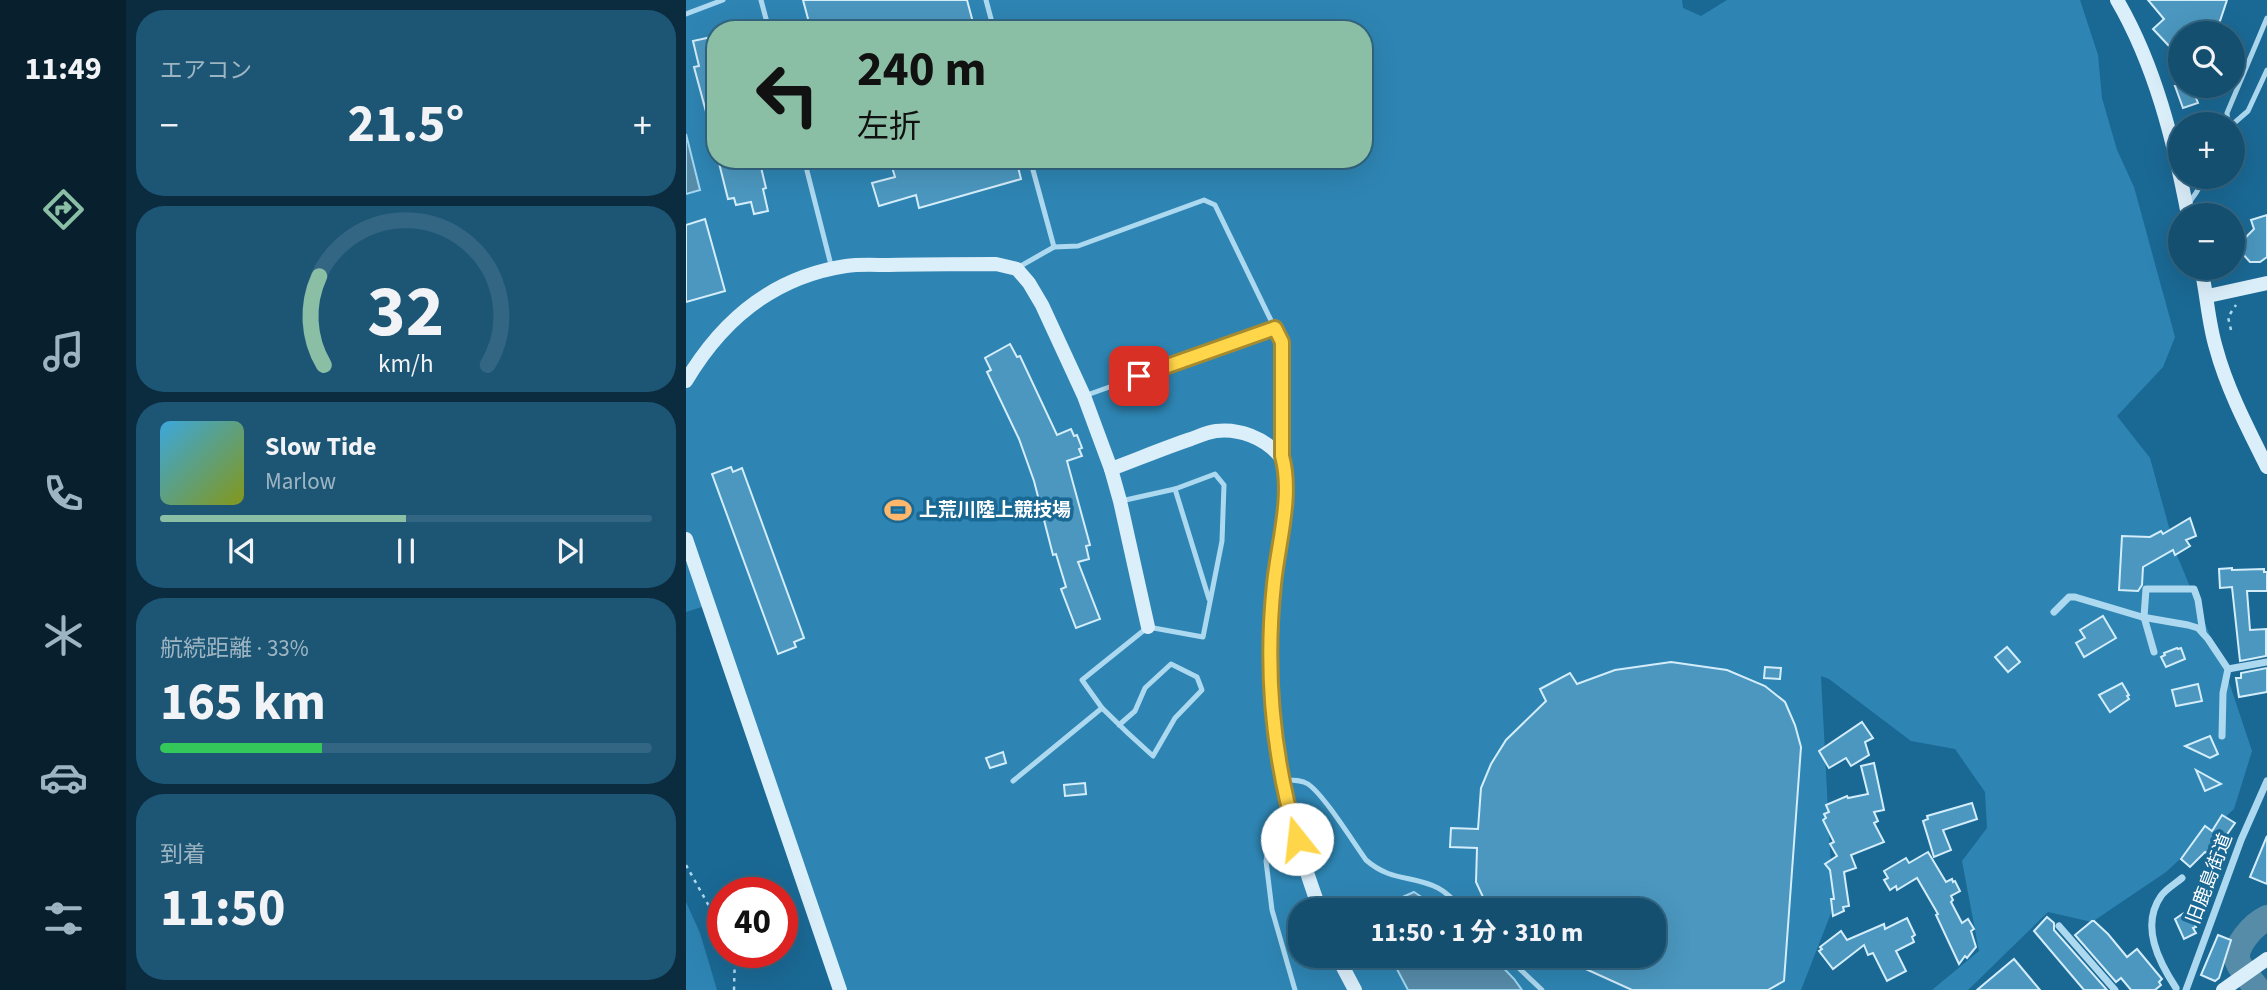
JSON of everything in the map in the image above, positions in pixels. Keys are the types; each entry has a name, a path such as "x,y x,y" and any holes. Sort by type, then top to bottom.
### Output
{"street":[{"path":"2117,0 2138,40 2152,76 2185,203"},
{"path":"686,382 702,354 750,304 813,273 847,265 996,264 1017,269 1042,305 1084,396 1111,469 1148,627"},
{"path":"2204,280 2215,346 2267,467"},
{"path":"2208,296 2267,283"},
{"path":"1111,469 1216,431 1238,432 1257,438 1282,456 1286,472 1274,583 1271,679 1277,743 1290,815 1316,898"},
{"path":"686,539 840,990"},
{"path":"2154,652 2144,617 2146,589 2194,589 2204,635"},
{"path":"2054,612 2070,597 2075,597 2144,617 2198,628 2228,669 2223,692 2222,736"},
{"path":"2228,669 2267,662"},
{"name":"旧鹿島街道","path":"2186,990 2241,840 2267,780"},
{"path":"2182,878 2162,893 2154,909 2152,927 2155,948 2176,989 2190,978"},
{"path":"2059,926 2115,990"},
{"path":"2223,990 2267,959"},
{"path":"1343,968 1354,990"}],"lane":[{"path":"686,14 723,0"},
{"path":"761,0 767,21"},
{"path":"986,0 992,21"},
{"path":"2227,112 2267,18"},
{"path":"2245,113 2267,70"},
{"path":"806,168 832,269"},
{"path":"1032,168 1054,247"},
{"path":"1017,269 1054,247 1078,246 1204,200 1215,205 1282,342 1282,456"},
{"path":"1084,396 1275,328"},
{"path":"1119,725 1135,711 1145,688 1171,664 1197,677 1202,690 1175,719 1153,756 1119,725 1102,708 1082,680 1148,627 1203,637 1222,541 1224,485 1215,474 1175,489 1120,501"},
{"path":"1175,489 1210,600"},
{"path":"1013,781 1102,708"},
{"path":"1283,779 1308,784 1322,798 1373,867 1397,878 1438,888 1452,898"},
{"path":"1290,815 1273,830 1266,861 1272,910 1295,990"},
{"path":"1519,968 1542,990"}],"path":[{"path":"2231,330 2228,317 2238,303"},
{"path":"686,865 707,902"},
{"path":"734,990 735,968"}],"shaded area":[{"path":"686,0 1682,0 1683,8 1701,16 1727,0 2080,0 2098,55 2102,98 2117,150 2134,187 2175,337 2163,367 2117,416 2150,458 2176,553 2228,679 2252,751 2234,809 2166,872 2092,922 2048,912 1968,990 1932,990 1979,951 1962,861 1987,828 1985,792 1955,749 1911,741 1829,679 1821,676 1833,908 1801,990 840,990 708,605 686,612"},
{"path":"686,134 700,190 686,194"},
{"path":"1414,892 1423,898 1400,898"},
{"path":"686,902 700,933 707,956 707,968 710,968 717,990 686,990"},
{"path":"1396,968 1503,968 1522,990 1408,990"}],"building":[{"path":"803,0 967,0 973,21 809,21"},
{"path":"2148,0 2227,0 2220,21 2168,21 2168,45 2153,29 2164,19"},
{"path":"707,38 707,115 694,67 699,66 693,41"},
{"path":"2179,98 2196,98 2198,103 2183,108"},
{"path":"720,168 761,168 768,211 754,214 751,202 736,205 734,198 728,199"},
{"path":"892,168 1018,168 1021,179 919,208 916,195 879,206 872,183 895,177"},
{"path":"2267,215 2267,257 2260,262 2250,262 2245,256 2245,238 2254,229 2251,220"},
{"path":"705,219 725,291 686,302 686,225"},
{"path":"1010,344 1017,357 1020,356 1057,435 1071,429 1074,436 1077,435 1082,448 1079,449 1082,456 1067,461 1090,545 1086,546 1089,559 1078,562 1100,619 1076,628 1061,589 1066,587 1056,554 1053,555 1034,481 1019,439 987,372 991,370 985,358"},
{"path":"731,467 733,472 742,468 804,638 794,642 796,647 778,654 712,474"},
{"path":"2190,518 2196,536 2186,540 2190,546 2175,555 2173,550 2143,567 2142,585 2138,591 2119,590 2122,536 2150,537 2161,531 2163,534"},
{"path":"2219,569 2264,569 2264,572 2267,572 2267,591 2247,591 2250,630 2266,629 2266,656 2240,661 2232,587 2220,588"},
{"path":"2103,616 2116,638 2084,657 2076,643 2085,638 2080,630"},
{"path":"2007,647 2020,662 2008,672 1995,657"},
{"path":"2181,648 2185,659 2166,667 2161,657"},
{"path":"1671,662 1727,670 1765,686 1785,702 1801,747 1784,981 1768,990 1632,990 1583,968 1666,968 1666,898 1483,898 1476,882 1477,848 1450,847 1451,828 1478,829 1481,788 1491,764 1506,740 1546,701 1540,689 1570,673 1577,684 1615,670"},
{"path":"1765,667 1781,668 1780,679 1764,678"},
{"path":"2267,668 2267,692 2239,697 2236,678 2241,678 2241,673"},
{"path":"2122,683 2129,699 2110,712 2099,695"},
{"path":"2198,684 2202,701 2176,706 2172,690"},
{"path":"1862,722 1873,738 1865,742 1869,755 1851,766 1846,758 1829,768 1819,751"},
{"path":"2210,736 2218,754 2210,758 2185,746"},
{"path":"1003,752 1006,763 990,768 986,758"},
{"path":"1874,763 1884,810 1874,812 1878,821 1874,823 1884,842 1851,855 1856,868 1844,872 1849,906 1843,907 1844,911 1833,916 1831,899 1834,899 1830,870 1825,864 1837,856 1830,844 1834,842 1823,820 1826,818 1824,814 1829,812 1826,805 1847,796 1868,794 1861,766"},
{"path":"2196,770 2221,784 2205,791"},
{"path":"1085,783 1086,794 1065,796 1064,785"},
{"path":"1972,803 1977,819 1943,830 1951,850 1934,857 1923,821 1928,819 1927,816"},
{"path":"2222,815 2235,823 2214,850 2205,852 2190,867 2181,859 2205,826 2212,831"},
{"path":"2267,836 2267,884 2250,877"},
{"path":"1928,852 1946,882 1952,879 1955,881 1960,891 1951,896 1951,902 1962,923 1968,919 1974,929 1971,931 1976,947 1959,964 1936,915 1938,914 1917,878 1897,890 1896,886 1890,890 1884,880 1888,878 1884,871 1906,858 1909,863"},
{"path":"2187,911 2196,927 2193,928 2196,933 2184,939 2175,919"},
{"path":"2047,917 2054,923 2054,930 2107,990 2084,990 2034,931"},
{"path":"1907,918 1915,935 1912,937 1914,942 1896,951 1906,971 1887,981 1873,953 1868,955 1864,945 1833,969 1819,951 1822,949 1820,947 1841,931 1847,940 1884,924 1885,929"},
{"path":"2092,921 2108,934 2127,957 2137,949 2162,979 2159,982 2161,985 2155,990 2131,990 2121,978 2116,982 2075,935"},
{"path":"2218,935 2231,940 2219,978 2215,981 2201,975"},
{"path":"2014,959 2040,990 1977,990"}],"waterway":[{"path":"2258,990 2242,969 2237,956 2245,937 2267,918"}],"place":[{"name":"上荒川陸上競技場","path":"898,510"}],"route":[{"path":"1139,376 1275,328 1282,342 1282,456 1286,472 1274,583 1271,679 1277,743 1288,807 1297,839"}]}
